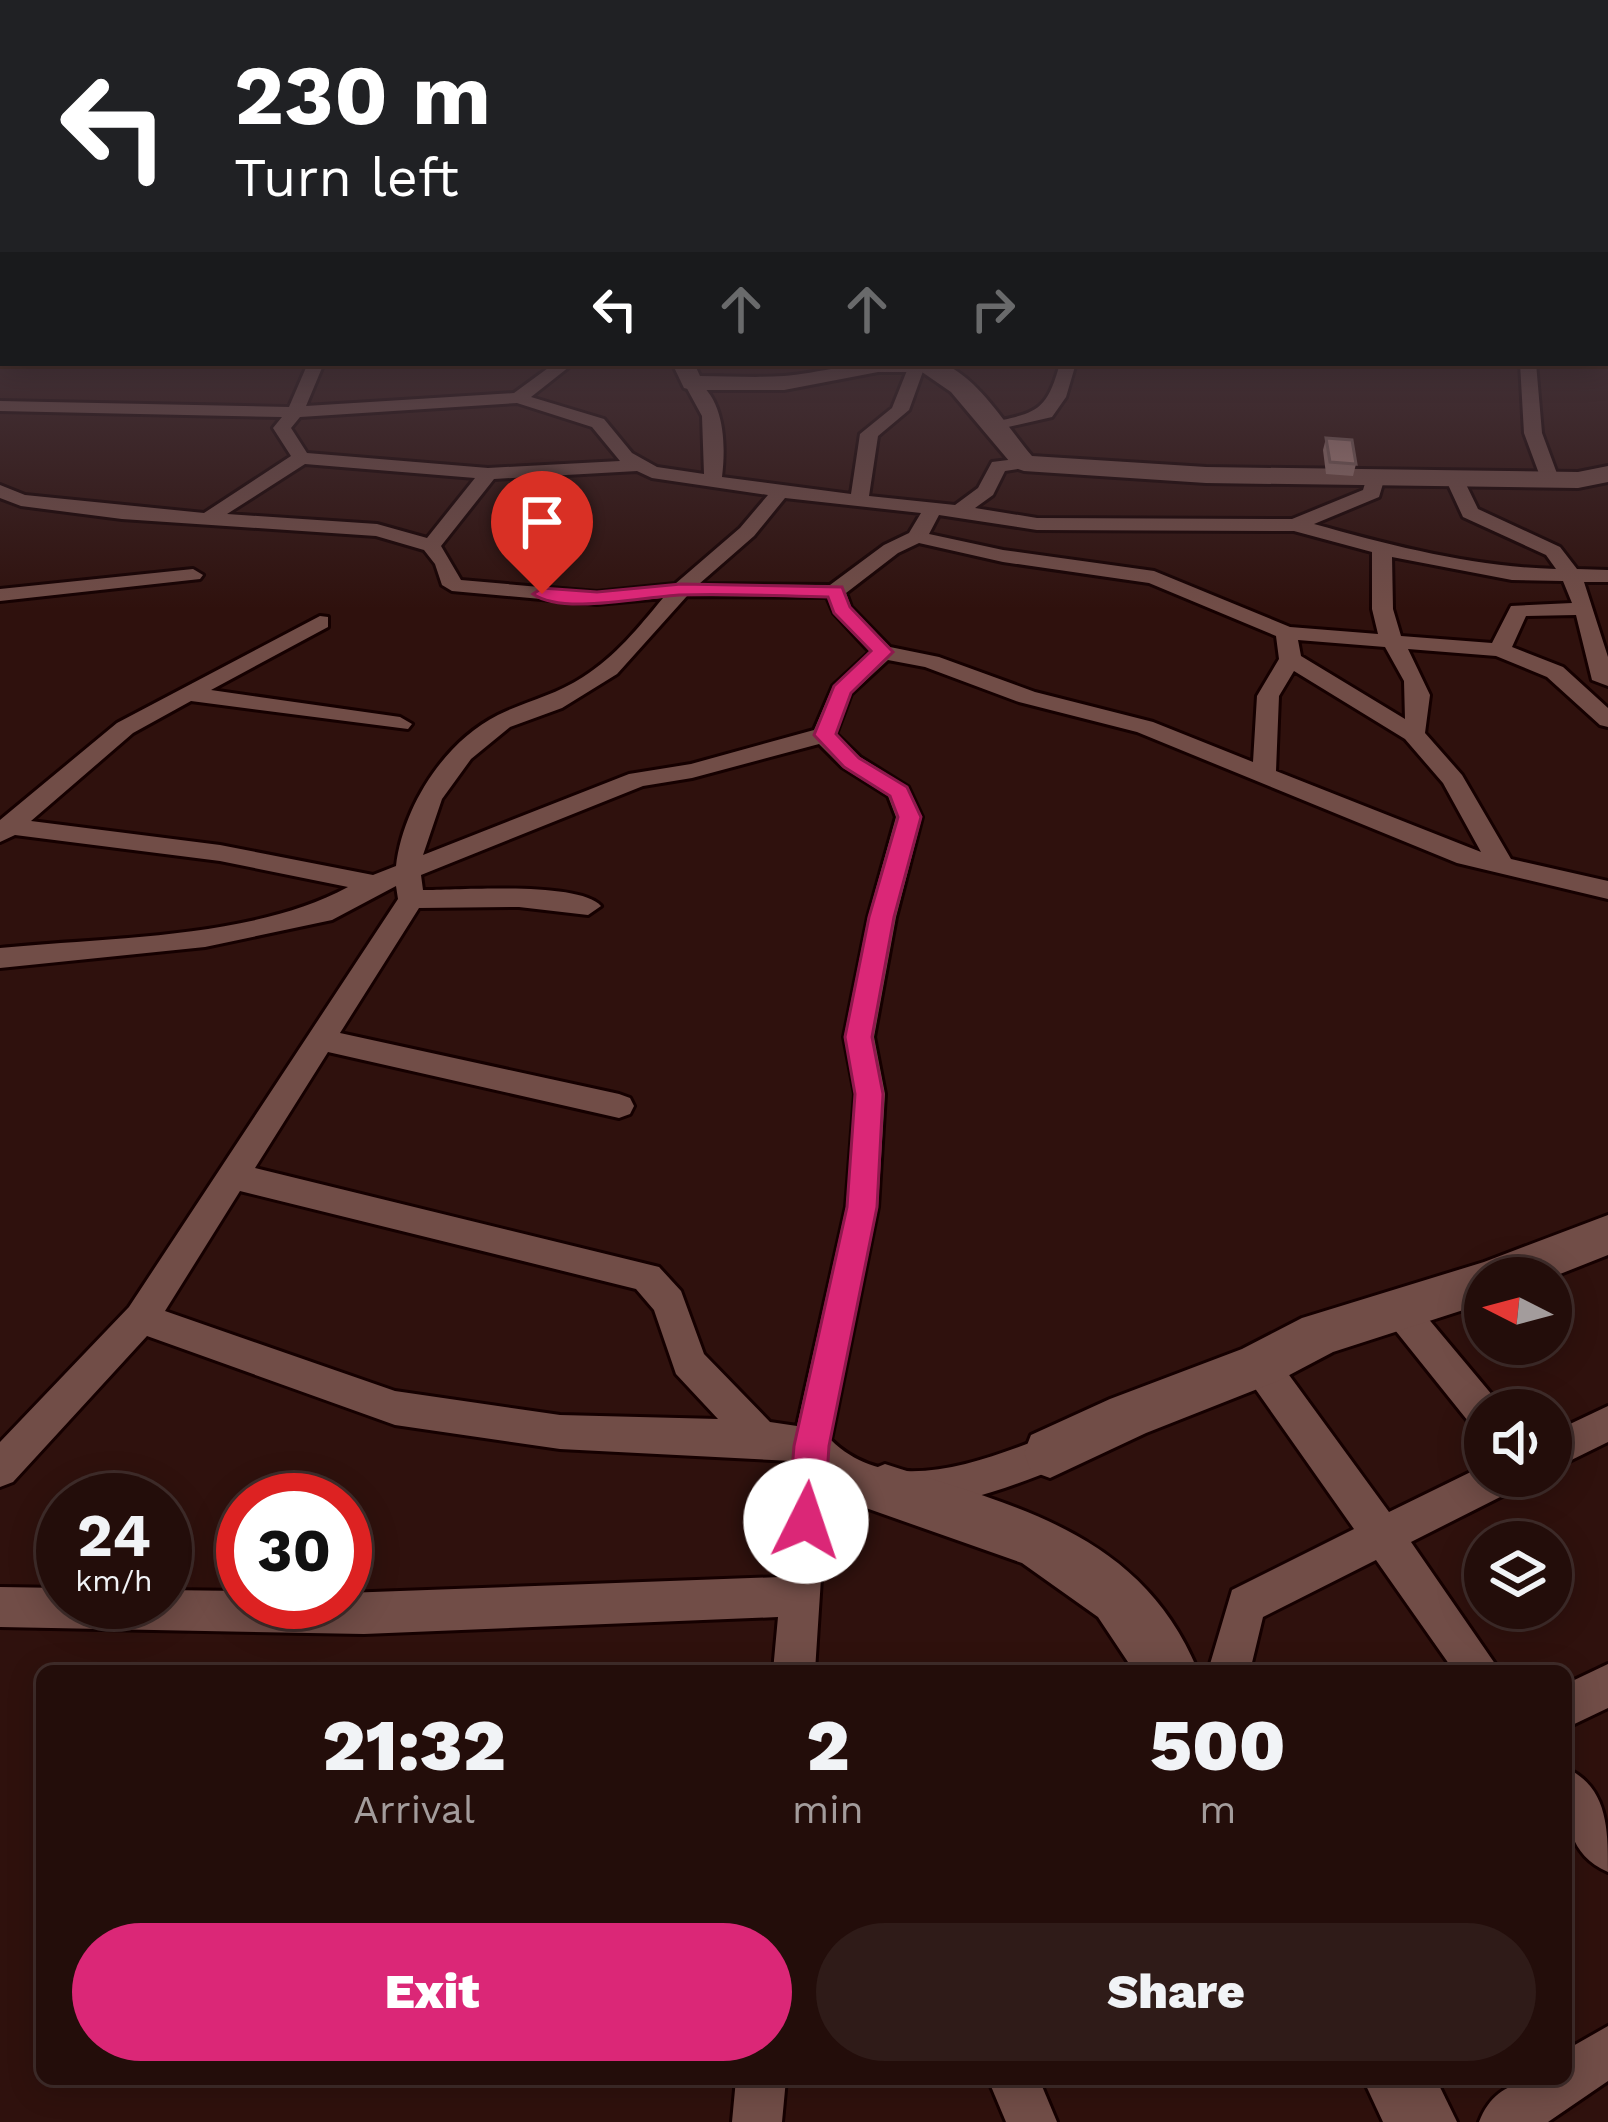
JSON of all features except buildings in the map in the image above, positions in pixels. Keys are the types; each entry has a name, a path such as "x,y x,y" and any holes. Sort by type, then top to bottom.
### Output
{"street":[{"path":"247,411 311,411"},
{"path":"560,411 598,423 626,457 652,472 1037,524 1139,552 1286,633 1500,650 1569,683 1608,719"},
{"path":"708,411 718,446 712,481"},
{"path":"860,501 869,434 899,411"},
{"path":"979,411 1024,463"},
{"path":"992,428 1053,411"},
{"path":"1531,411 1533,433 1550,479"},
{"path":"295,412 282,428 301,458"},
{"path":"208,519 301,458 488,474 641,465"},
{"path":"0,490 21,500 310,529 344,525 431,546 445,562 452,585 597,598 681,590 835,591 891,549 917,537 946,510 986,491 998,466 1024,463 1102,471 1376,477 1550,479 1608,474"},
{"path":"431,546 488,474"},
{"path":"917,537 1004,556 1139,552 1295,525 1372,493 1376,477"},
{"path":"1454,478 1470,513 1553,550 1570,575 1606,680 1569,683"},
{"path":"0,1469 141,1318 236,1177 322,1040 408,886 424,806 478,739 505,720 552,704 614,665 646,635 681,590 766,516 780,492"},
{"path":"1295,525 1382,549 1512,574 1608,576"},
{"path":"1382,549 1384,621 1415,672 1419,712 1413,734"},
{"path":"0,595 193,575"},
{"path":"835,591 841,609 883,652 931,662 1027,697 1145,727 1466,857 1608,890"},
{"path":"1500,650 1518,610 1583,609"},
{"path":"4,830 125,728 320,622"},
{"path":"1264,773 1268,696 1290,659 1286,633"},
{"path":"824,735 841,691 883,652"},
{"path":"1290,659 1413,734 1453,780 1502,866"},
{"path":"188,694 400,724"},
{"path":"408,886 638,779 692,771 824,735"},
{"path":"794,1665 812,1446 862,1207 869,1094 859,1037 882,917 909,817 899,792 851,762 824,735"},
{"path":"4,830 220,853 375,884 588,906"},
{"path":"0,958 205,937 322,913 375,884"},
{"path":"322,1040 619,1106"},
{"path":"236,1177 647,1277 669,1302 688,1363 760,1438"},
{"path":"1551,1257 1608,1235"},
{"path":"885,1490 970,1484 1260,1365 1319,1334 1464,1289"},
{"path":"1400,1309 1465,1389"},
{"path":"141,1318 395,1408 560,1432 760,1438 812,1446 843,1476 1038,1541 1118,1597 1165,1665"},
{"path":"1260,1365 1475,1665"},
{"path":"1572,1441 1608,1423"},
{"path":"1231,1665 1246,1604 1464,1495"},
{"path":"0,1607 364,1614 800,1596"},
{"path":"1572,1704 1608,1685"},
{"path":"1572,1798 1608,1849"},
{"path":"1572,2076 1608,2051"},
{"path":"757,2122 760,2085"},
{"path":"1016,2085 1032,2122"},
{"path":"1401,2085 1420,2122"},
{"path":"1504,2122 1558,2085"}],"route":[{"path":"542,594 597,598 681,590 835,591 841,609 883,652 841,691 824,735 851,762 899,792 909,817 882,917 859,1037 869,1094 862,1207 812,1446 806,1521"}]}
